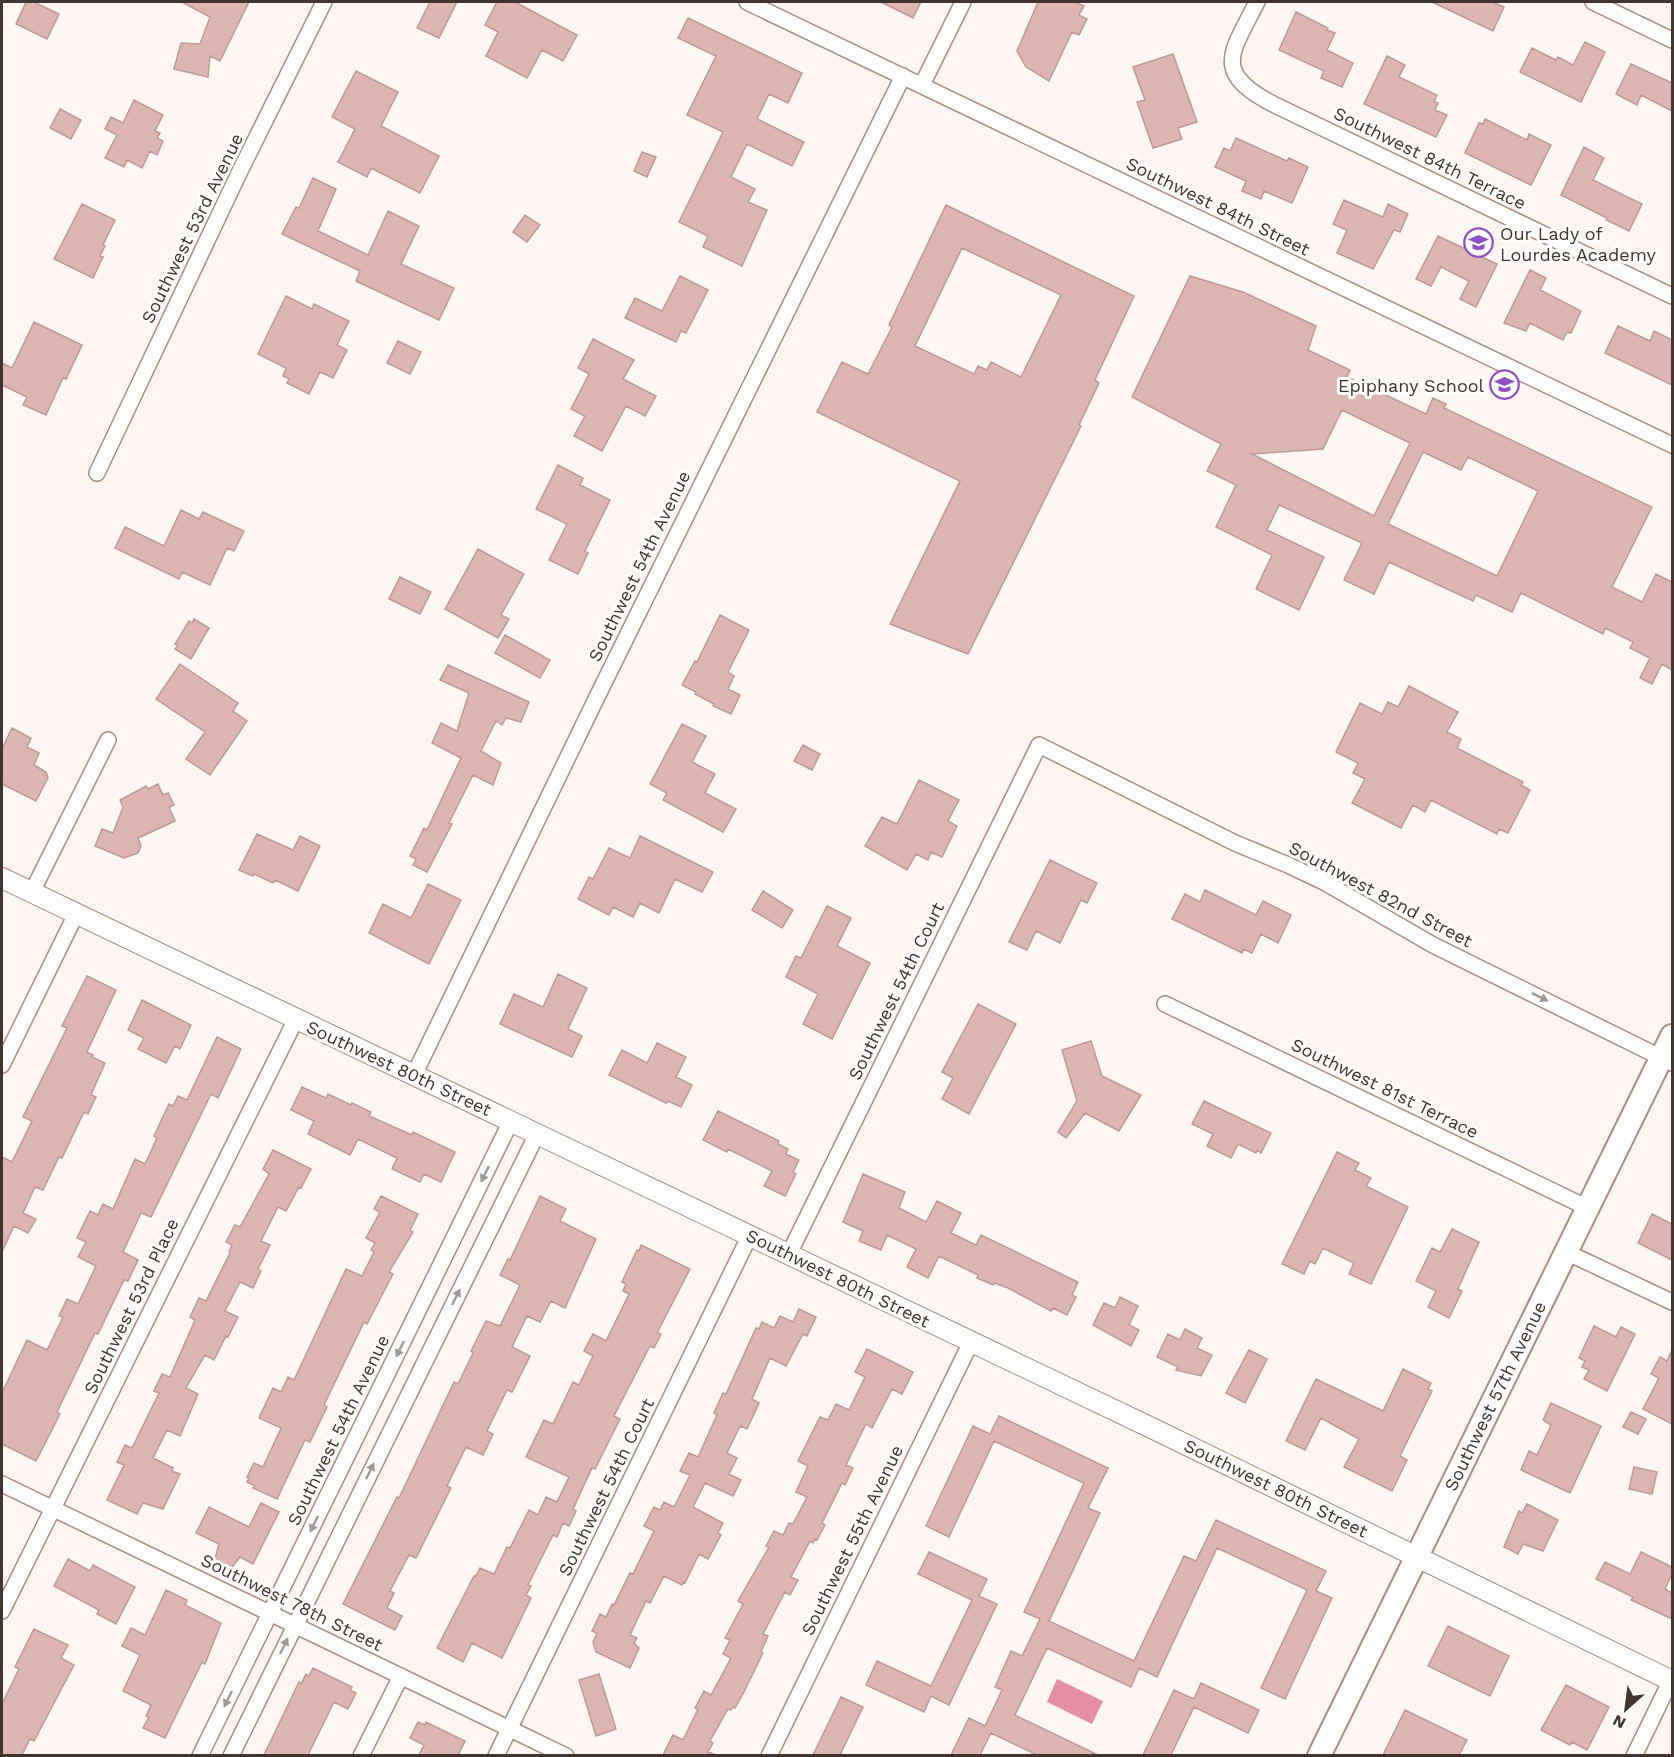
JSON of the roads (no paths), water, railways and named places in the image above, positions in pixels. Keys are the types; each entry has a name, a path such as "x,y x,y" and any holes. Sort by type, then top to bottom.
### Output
{"main road":[{"name":"Southwest 57th Avenue","path":"1319,1755 1588,1208 1667,1060 1672,1036"}],"street":[{"name":"Southwest 53rd Avenue","path":"97,473 240,171 324,2"},
{"name":"Southwest 84th Street","path":"747,2 1672,445"},
{"path":"922,85 963,2"},
{"name":"Southwest 84th Terrace","path":"1257,2 1232,56 1232,65 1239,81 1254,94 1672,296"},
{"path":"1593,2 1672,40"},
{"name":"Southwest 54th Avenue","path":"414,1075 600,690 903,76"},
{"path":"32,892 108,740"},
{"name":"Southwest 82nd Street","path":"1039,745 1234,843 1288,864 1324,882 1418,937 1667,1060"},
{"name":"Southwest 54th Court","path":"789,1254 1039,745"},
{"name":"Southwest 80th Street","path":"2,878 1672,1680"},
{"path":"2,1065 76,914"},
{"name":"Southwest 81st Terrace","path":"1165,1004 1588,1208"},
{"name":"Southwest 53rd Place","path":"2,1611 296,1019"},
{"name":"Southwest 54th Avenue","path":"200,1755 511,1121"},
{"path":"231,1755 537,1134"},
{"name":"Southwest 54th Court","path":"496,1755 750,1236"},
{"path":"1566,1252 1672,1302"},
{"name":"Southwest 55th Avenue","path":"768,1755 971,1342"},
{"name":"Southwest 78th Street","path":"2,1484 566,1755"},
{"path":"361,1755 401,1676"},
{"path":"1634,1755 1672,1680"}],"place":[{"name":"Our Lady of Lourdes Academy","path":"1479,243"},
{"name":"Epiphany School","path":"1505,385"}]}
